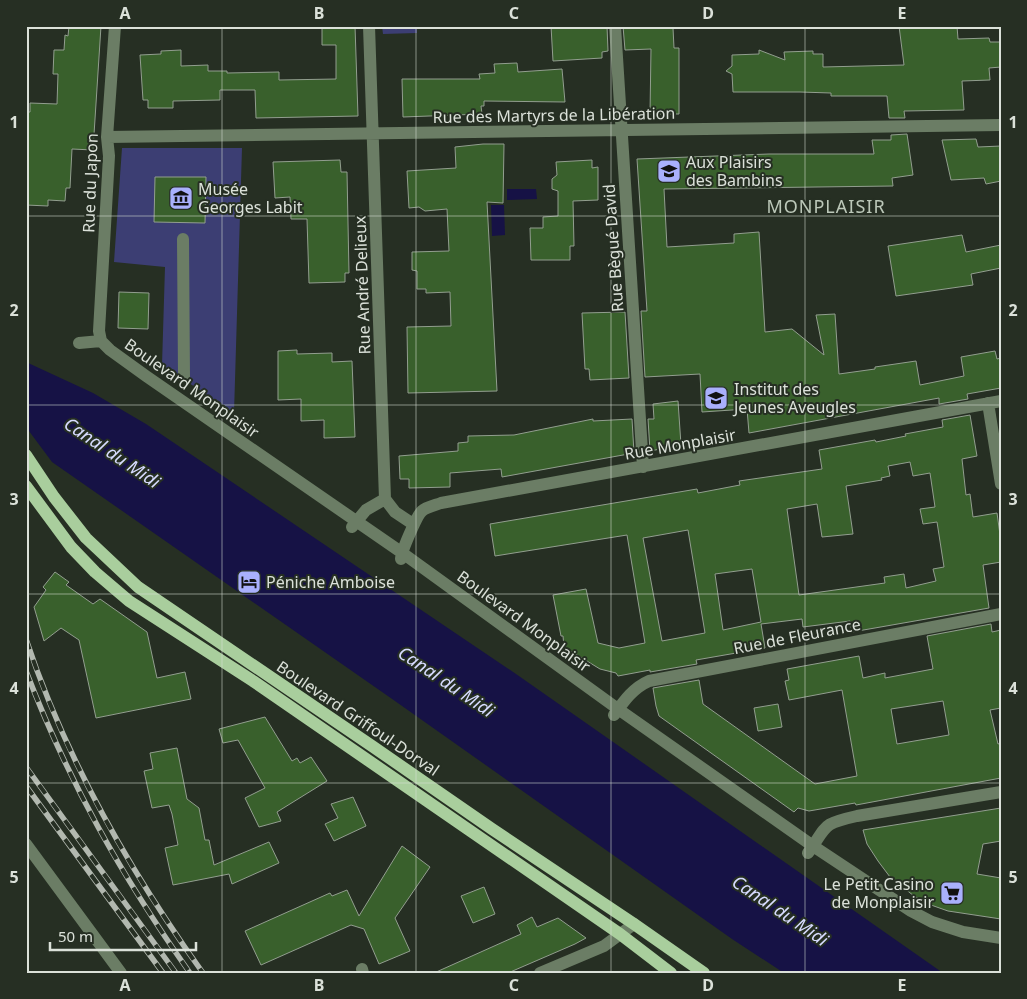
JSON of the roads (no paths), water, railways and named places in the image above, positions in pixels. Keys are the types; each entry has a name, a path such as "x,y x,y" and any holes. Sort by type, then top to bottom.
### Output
{"main road":[{"name":"Boulevard Griffoul-Dorval","path":"26,455 54,497 86,538 138,587 704,973"},
{"name":"Boulevard Griffoul-Dorval","path":"26,486 71,547 95,572 130,601 253,681 620,934 671,973"}],"street":[{"name":"Rue du Japon","path":"101,341 99,332 109,156 107,137 115,26"},
{"name":"Rue André Delieux","path":"369,26 385,499"},
{"name":"Rue Bègué David","path":"615,26 643,467"},
{"name":"Rue des Martyrs de la Libération","path":"107,137 1001,126"},
{"path":"183,239 184,376"},
{"path":"80,343 101,341"},
{"name":"Boulevard Monplaisir","path":"101,341 110,350 146,376 810,849 932,922 963,932 1001,938"},
{"name":"Rue Monplaisir","path":"401,557 413,524 423,510 441,503 994,402"},
{"path":"994,402 1001,484"},
{"path":"354,524 366,510 385,499 395,512 413,524"},
{"name":"Rue de Fleurance","path":"616,712 630,693 649,680 1001,614"},
{"path":"810,849 827,825 834,821 1001,792"},
{"path":"26,844 121,973"},
{"path":"540,973 604,946 634,924"}],"water":[{"path":"507,189 536,189 537,199 507,200"},
{"path":"491,205 504,205 505,235 492,236"},
{"name":"Canal du Midi","path":"26,362 93,393 146,424 516,674 943,973 784,973 732,939 52,462 26,427"}],"railway":[{"path":"26,639 60,728 102,813 150,894 203,973"},
{"path":"26,671 60,752 98,827 141,900 190,973"},
{"path":"26,767 176,973"},
{"path":"26,786 163,973"}],"place":[{"name":"Aux Plaisirs des Bambins","path":"669,171"},
{"name":"Musée Georges Labit","path":"181,198"},
{"name":"Institut des Jeunes Aveugles","path":"716,398"},
{"name":"Péniche Amboise","path":"249,582"},
{"name":"Le Petit Casino de Monplaisir","path":"952,893"}],"district":[{"name":"MONPLAISIR","path":"826,207"}]}
